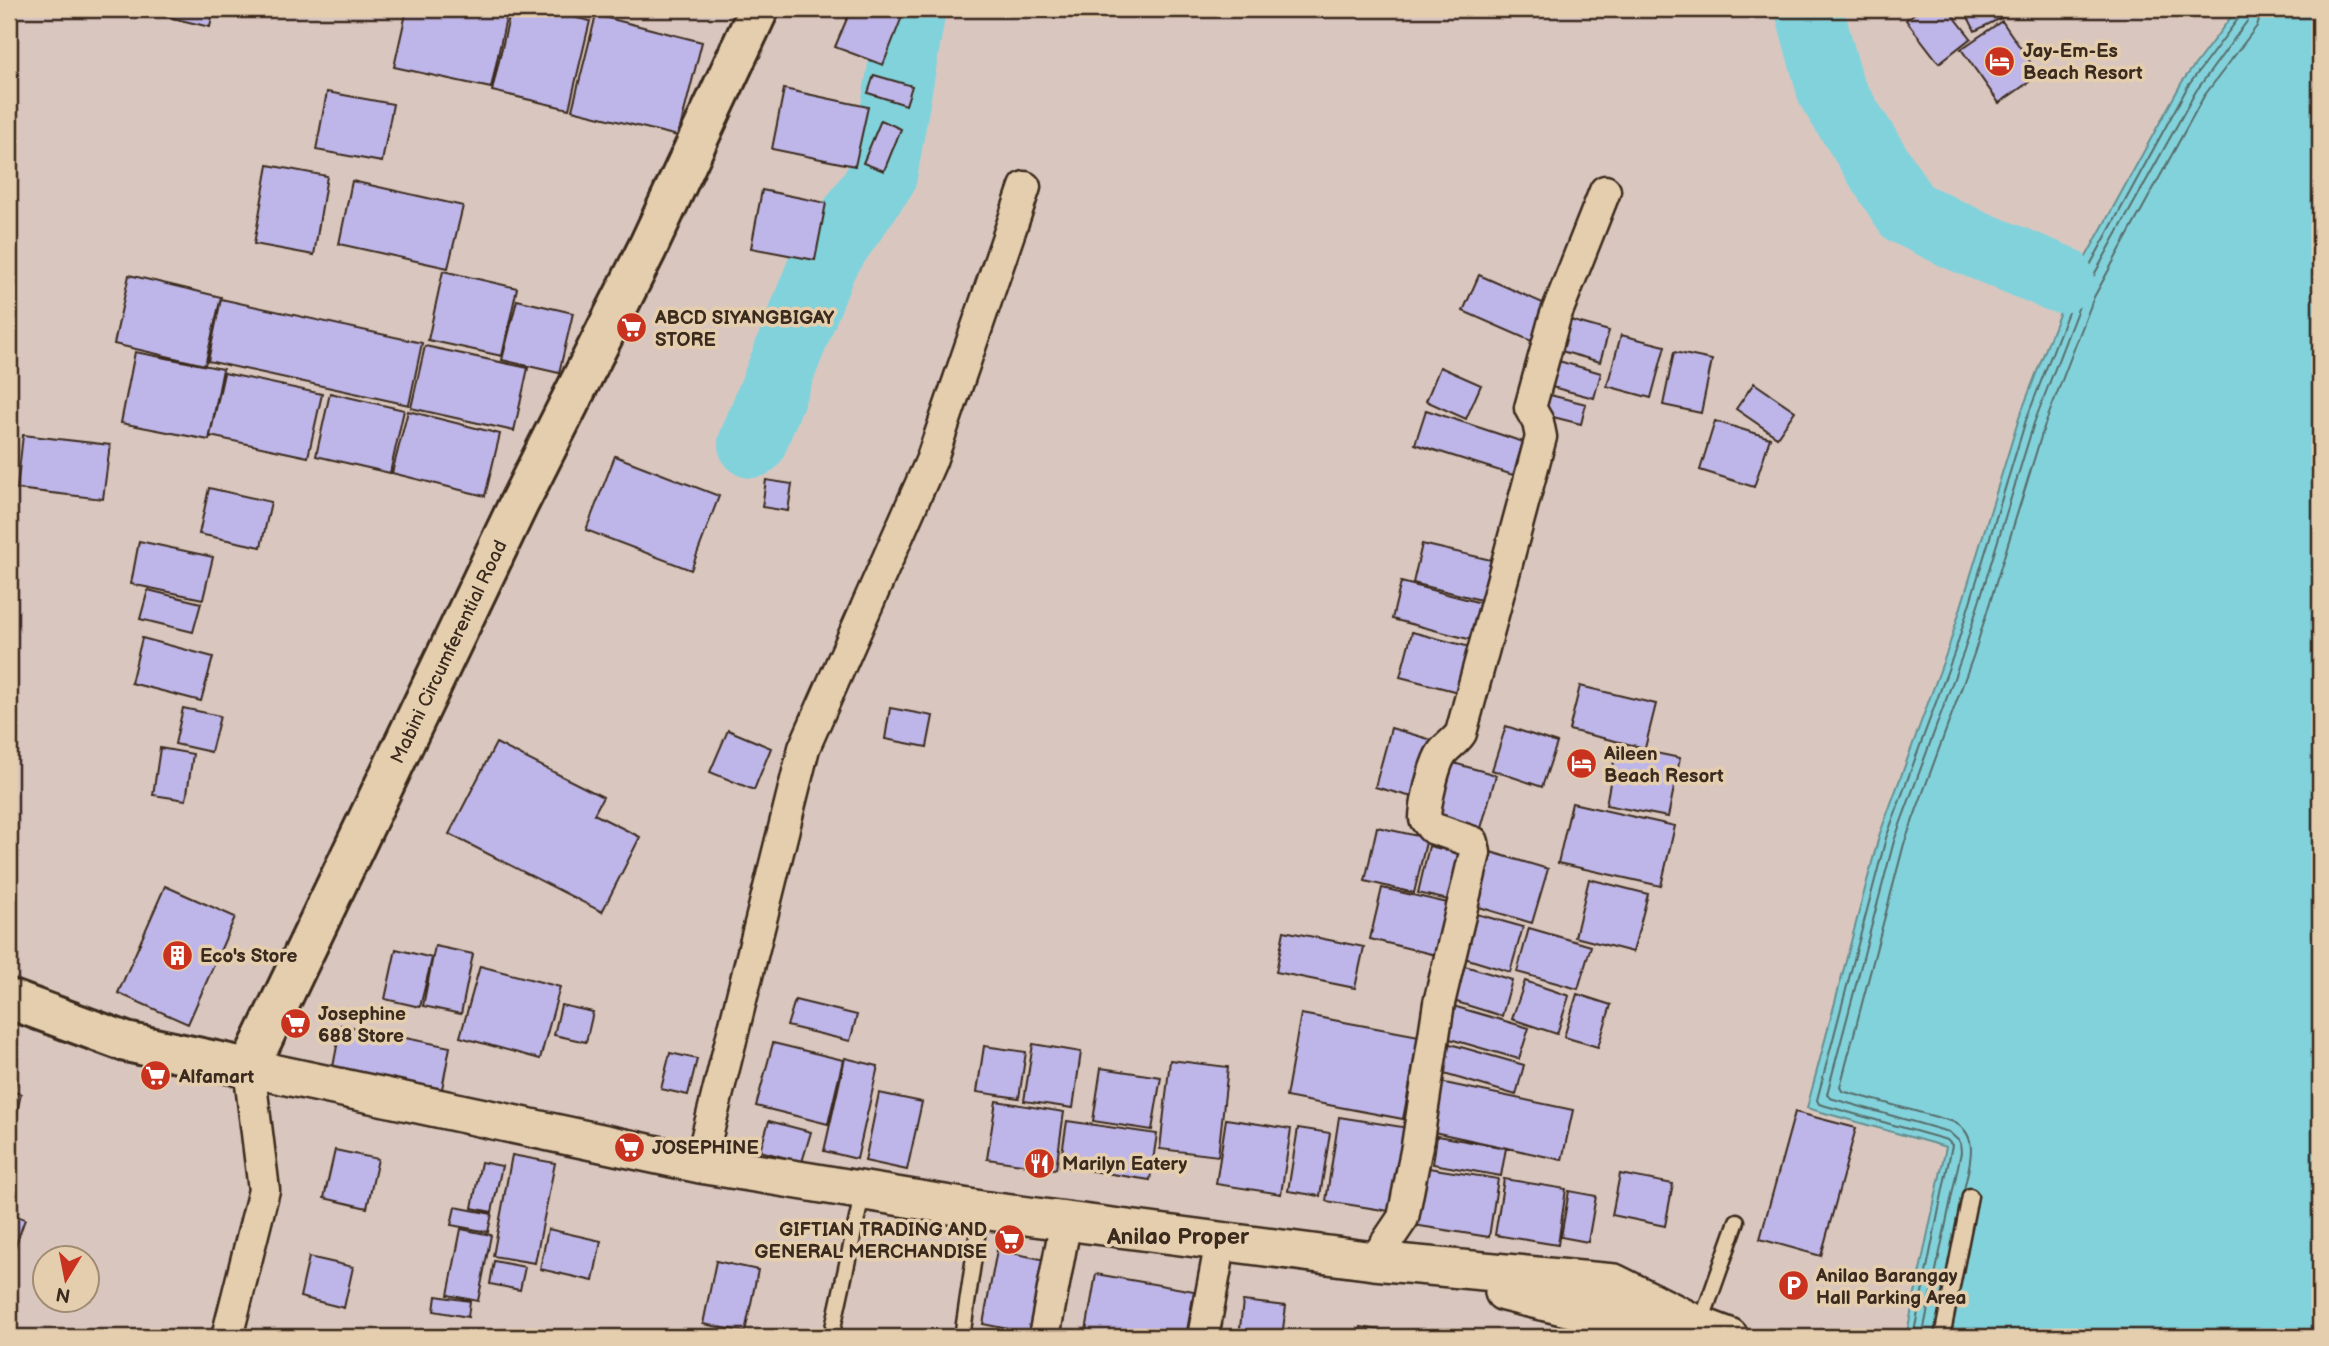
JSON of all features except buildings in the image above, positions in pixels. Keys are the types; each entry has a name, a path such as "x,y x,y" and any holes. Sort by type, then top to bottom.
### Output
{"main road":[{"name":"Mabini Circumferential Road","path":"249,1068 518,505 647,248 759,9"},
{"path":"9,999 126,1042 249,1068"}],"street":[{"path":"700,1164 804,748 931,461 1025,187"},
{"path":"1374,1261 1403,1218 1439,1003 1475,853 1473,842 1432,828 1424,819 1425,804 1442,753 1461,733 1541,437 1538,422 1530,408 1555,317 1605,191"},
{"path":"228,1337 264,1190 249,1068 700,1164 981,1210 1374,1261 1614,1283 1708,1334"},
{"path":"1044,1337 1066,1220"},
{"path":"1203,1337 1221,1241"}],"lane":[{"path":"831,1337 863,1190"},
{"path":"1942,1337 1970,1196"},
{"path":"962,1337 981,1210"},
{"path":"1708,1334 1737,1220"}],"water":[{"path":"2237,9 2320,9 2320,1337 1906,1337 1946,1147 1807,1108 1879,836 1949,646 2019,418 2070,286 2182,82"}],"waterway":[{"path":"752,444 824,261 883,176 912,9"},
{"path":"1809,9 1831,91 1907,212 1961,238 2060,279"}],"place":[{"name":"Jay-Em-Es Beach Resort","path":"2000,61"},
{"name":"ABCD SIYANGBIGAY STORE","path":"632,328"},
{"name":"Aileen Beach Resort","path":"1581,764"},
{"name":"Eco's Store","path":"177,955"},
{"name":"Josephine 688 Store","path":"295,1024"},
{"name":"Alfamart","path":"156,1076"},
{"name":"JOSEPHINE","path":"629,1147"},
{"name":"Marilyn Eatery","path":"1039,1163"},
{"name":"GIFTIAN TRADING AND GENERAL MERCHANDISE","path":"1010,1240"},
{"name":"Anilao Barangay Hall Parking Area","path":"1793,1286"}],"district":[{"name":"Anilao Proper","path":"1178,1236"}]}
